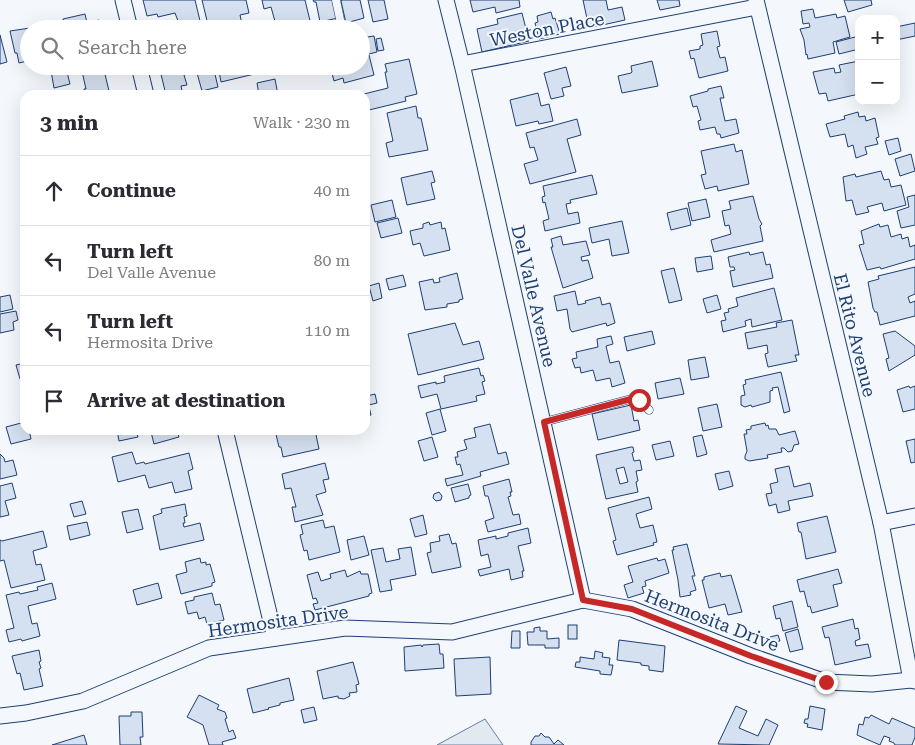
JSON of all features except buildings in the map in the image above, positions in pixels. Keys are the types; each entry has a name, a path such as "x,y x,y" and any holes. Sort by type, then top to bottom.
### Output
{"street":[{"path":"123,0 128,20"},
{"name":"Del Valle Avenue","path":"446,0 544,422 583,600"},
{"name":"Weston Place","path":"462,64 756,4"},
{"name":"El Rito Avenue","path":"756,4 881,523 913,681"},
{"path":"141,75 145,90"},
{"path":"227,435 275,638"},
{"path":"881,523 915,516"},
{"name":"Hermosita Drive","path":"0,716 26,713 83,701 209,648 345,628 452,632 583,600 632,609 751,656 826,682 872,684 913,681"}],"lane":[{"path":"336,0 340,20"},
{"path":"544,422 631,399 639,400 648,410"}],"shaded area":[{"path":"485,719 503,745 437,745"}],"route":[{"path":"639,400 631,399 544,422 583,600 632,609 751,656 826,682"}]}
